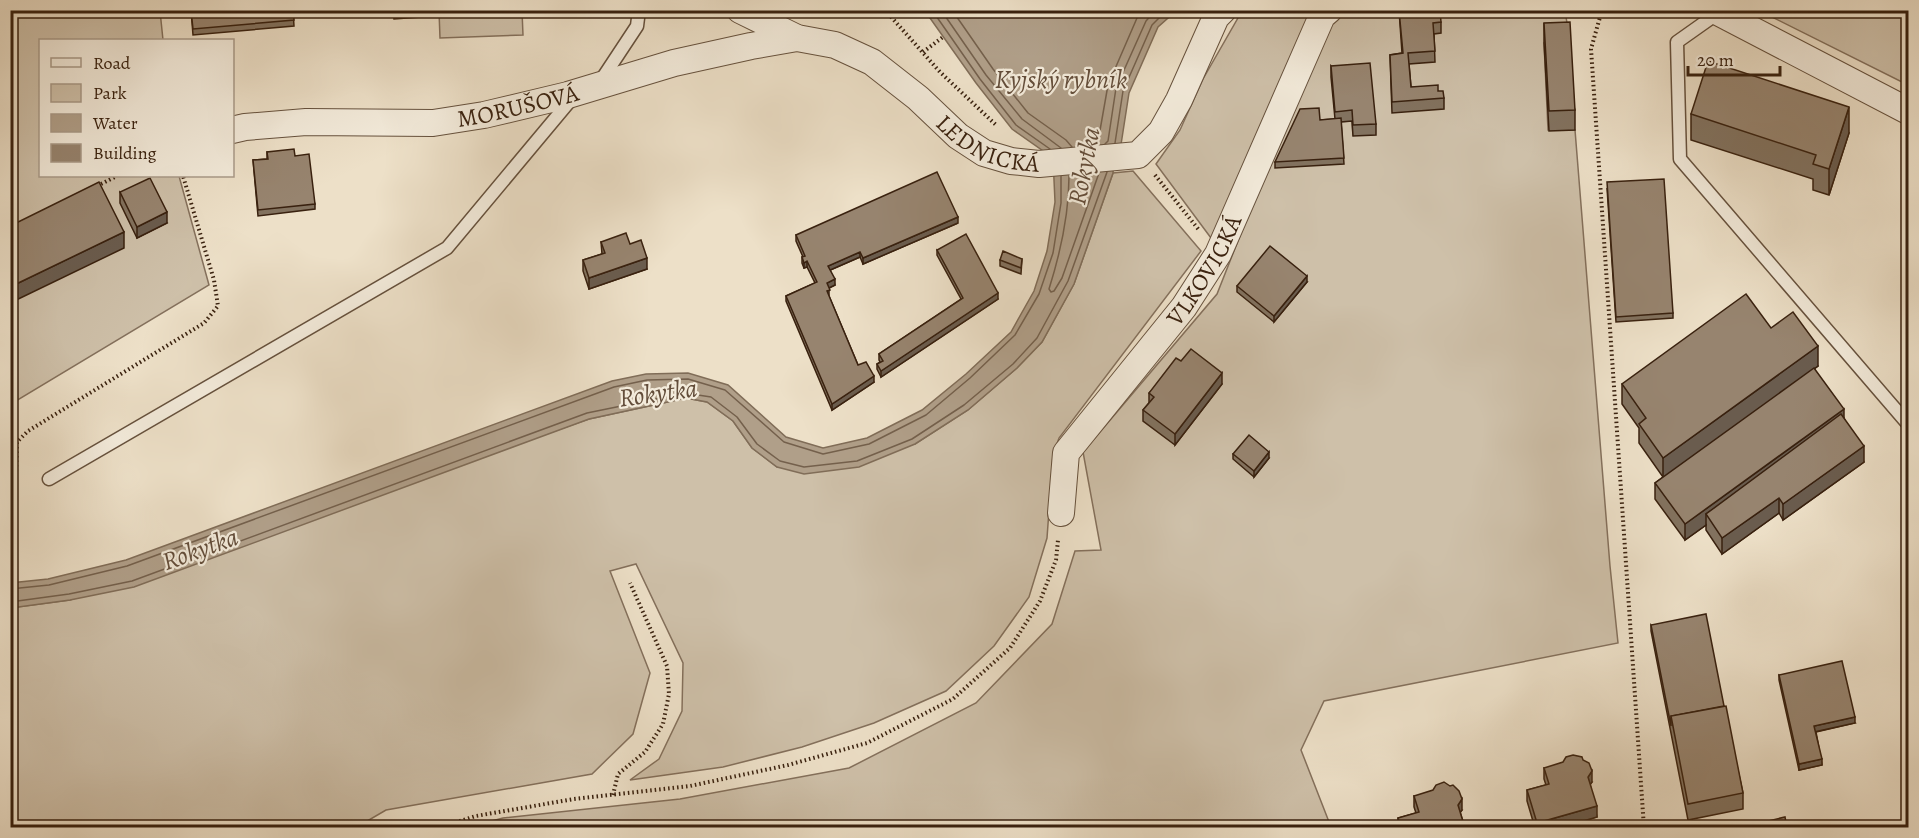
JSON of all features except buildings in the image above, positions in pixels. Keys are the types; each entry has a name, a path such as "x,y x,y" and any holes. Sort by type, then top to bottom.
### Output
{"street":[{"name":"LEDNICKÁ","path":"740,10 797,38 835,45 872,62 918,98 958,136 984,153 1011,161 1039,164 1138,155 1161,132 1179,100 1216,17 1223,10"},
{"name":"VLKOVICKÁ","path":"1061,513 1066,453 1184,306 1218,254 1323,16 1329,10"},
{"path":"1716,12 1908,111"},
{"name":"MORUŠOVÁ","path":"234,130 306,122 434,123 484,115 568,94 674,63 797,38"}],"lane":[{"path":"598,85 637,26 639,10"},
{"path":"1716,12 1677,42 1680,159 1908,423"},
{"path":"49,479 447,248 569,102 568,94"}],"path":[{"path":"885,10 940,72 1000,128"},
{"path":"1602,10 1591,49 1644,828"},
{"path":"923,52 943,37"},
{"path":"96,186 115,177"},
{"path":"10,477 16,472 18,442 28,431 204,323 218,306 214,280 183,177"},
{"path":"1164,188 1218,254"},
{"path":"438,828 476,816 574,799 690,786 788,765 867,743 953,699 1010,648 1040,601 1056,560 1061,513"},
{"path":"614,795 618,774 645,752 663,724 669,694 667,666 630,583"}],"green space":[{"path":"1336,10 1565,11 1570,41 1544,43 1548,130 1575,130 1618,643 1324,701 1301,750 1331,827 465,828 503,818 680,799 849,768 976,703 1052,624 1075,551 1101,550 1083,452 1217,294 1326,18","holes":["1370,74 1353,136 1352,121 1335,122"]},
{"path":"11,11 160,11 163,39 39,39 39,177 179,177 209,285 11,404"},
{"path":"439,11 522,11 523,35 440,38"},
{"path":"1242,11 1319,11 1211,238 1156,164 1180,130 1203,79"},
{"path":"1760,11 1908,11 1908,85"},
{"path":"1133,171 1201,251 1059,438 1053,455 1047,538 1029,597 994,646 946,691 874,723 802,747 723,767 630,780 659,759 682,711 683,663 636,564 610,571 650,673 633,734 592,774 386,810 357,827 11,827 10,608 70,600 589,419 686,398 707,402 733,421 752,448 777,467 915,444 968,410 1017,368 1042,342 1074,284 1113,173"}],"water":[{"path":"925,11 1176,11 1158,27 1129,93 1120,151 1114,153 1113,173 1074,284 1042,342 1017,368 968,410 915,444 859,467 804,474 777,467 752,448 733,421 707,402 686,398 589,419 134,587 70,600 11,608 10,583 48,579 126,560 612,381 646,374 688,373 728,385 786,437 823,448 867,438 922,410 966,374 1011,332 1034,291 1047,251 1055,202 1053,158 1012,129"}],"water label":[{"name":"Kyjský rybník","path":"1061,79"},
{"name":"Rokytka","path":"1084,166"},
{"name":"Rokytka","path":"658,393"},
{"name":"Rokytka","path":"200,549"}]}
